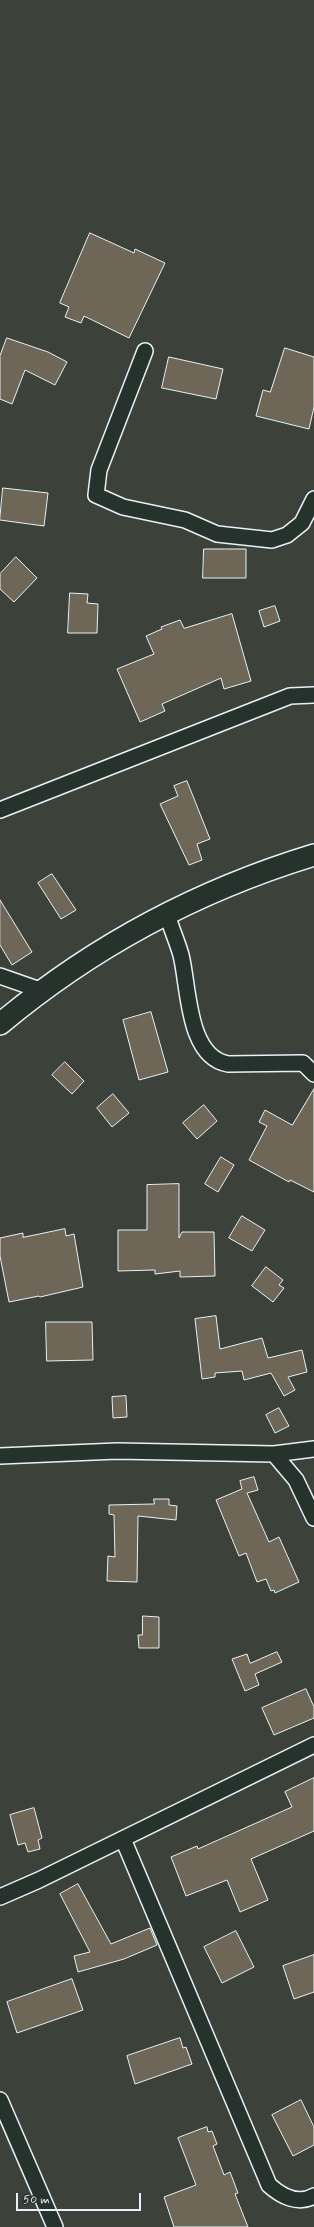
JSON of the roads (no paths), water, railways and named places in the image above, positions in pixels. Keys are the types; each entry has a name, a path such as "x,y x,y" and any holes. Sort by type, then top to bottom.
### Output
{"street":[{"path":"145,351 99,470 96,495 123,507 185,520 217,534 272,540 287,535 302,523 314,499"},
{"path":"0,810 290,696 314,695"},
{"path":"0,1024 40,990 120,939 167,914 245,877 314,855"},
{"path":"167,914 181,955 189,1009 201,1043 210,1057 219,1062 228,1064 303,1063 314,1074"},
{"path":"0,976 40,990"},
{"path":"0,1456 117,1451 274,1454 314,1449"},
{"path":"274,1454 296,1480 314,1518"},
{"path":"0,1896 39,1880 314,1745"},
{"path":"123,1839 269,2185 277,2192 298,2200 314,2196"},
{"path":"0,2100 55,2227"}]}
